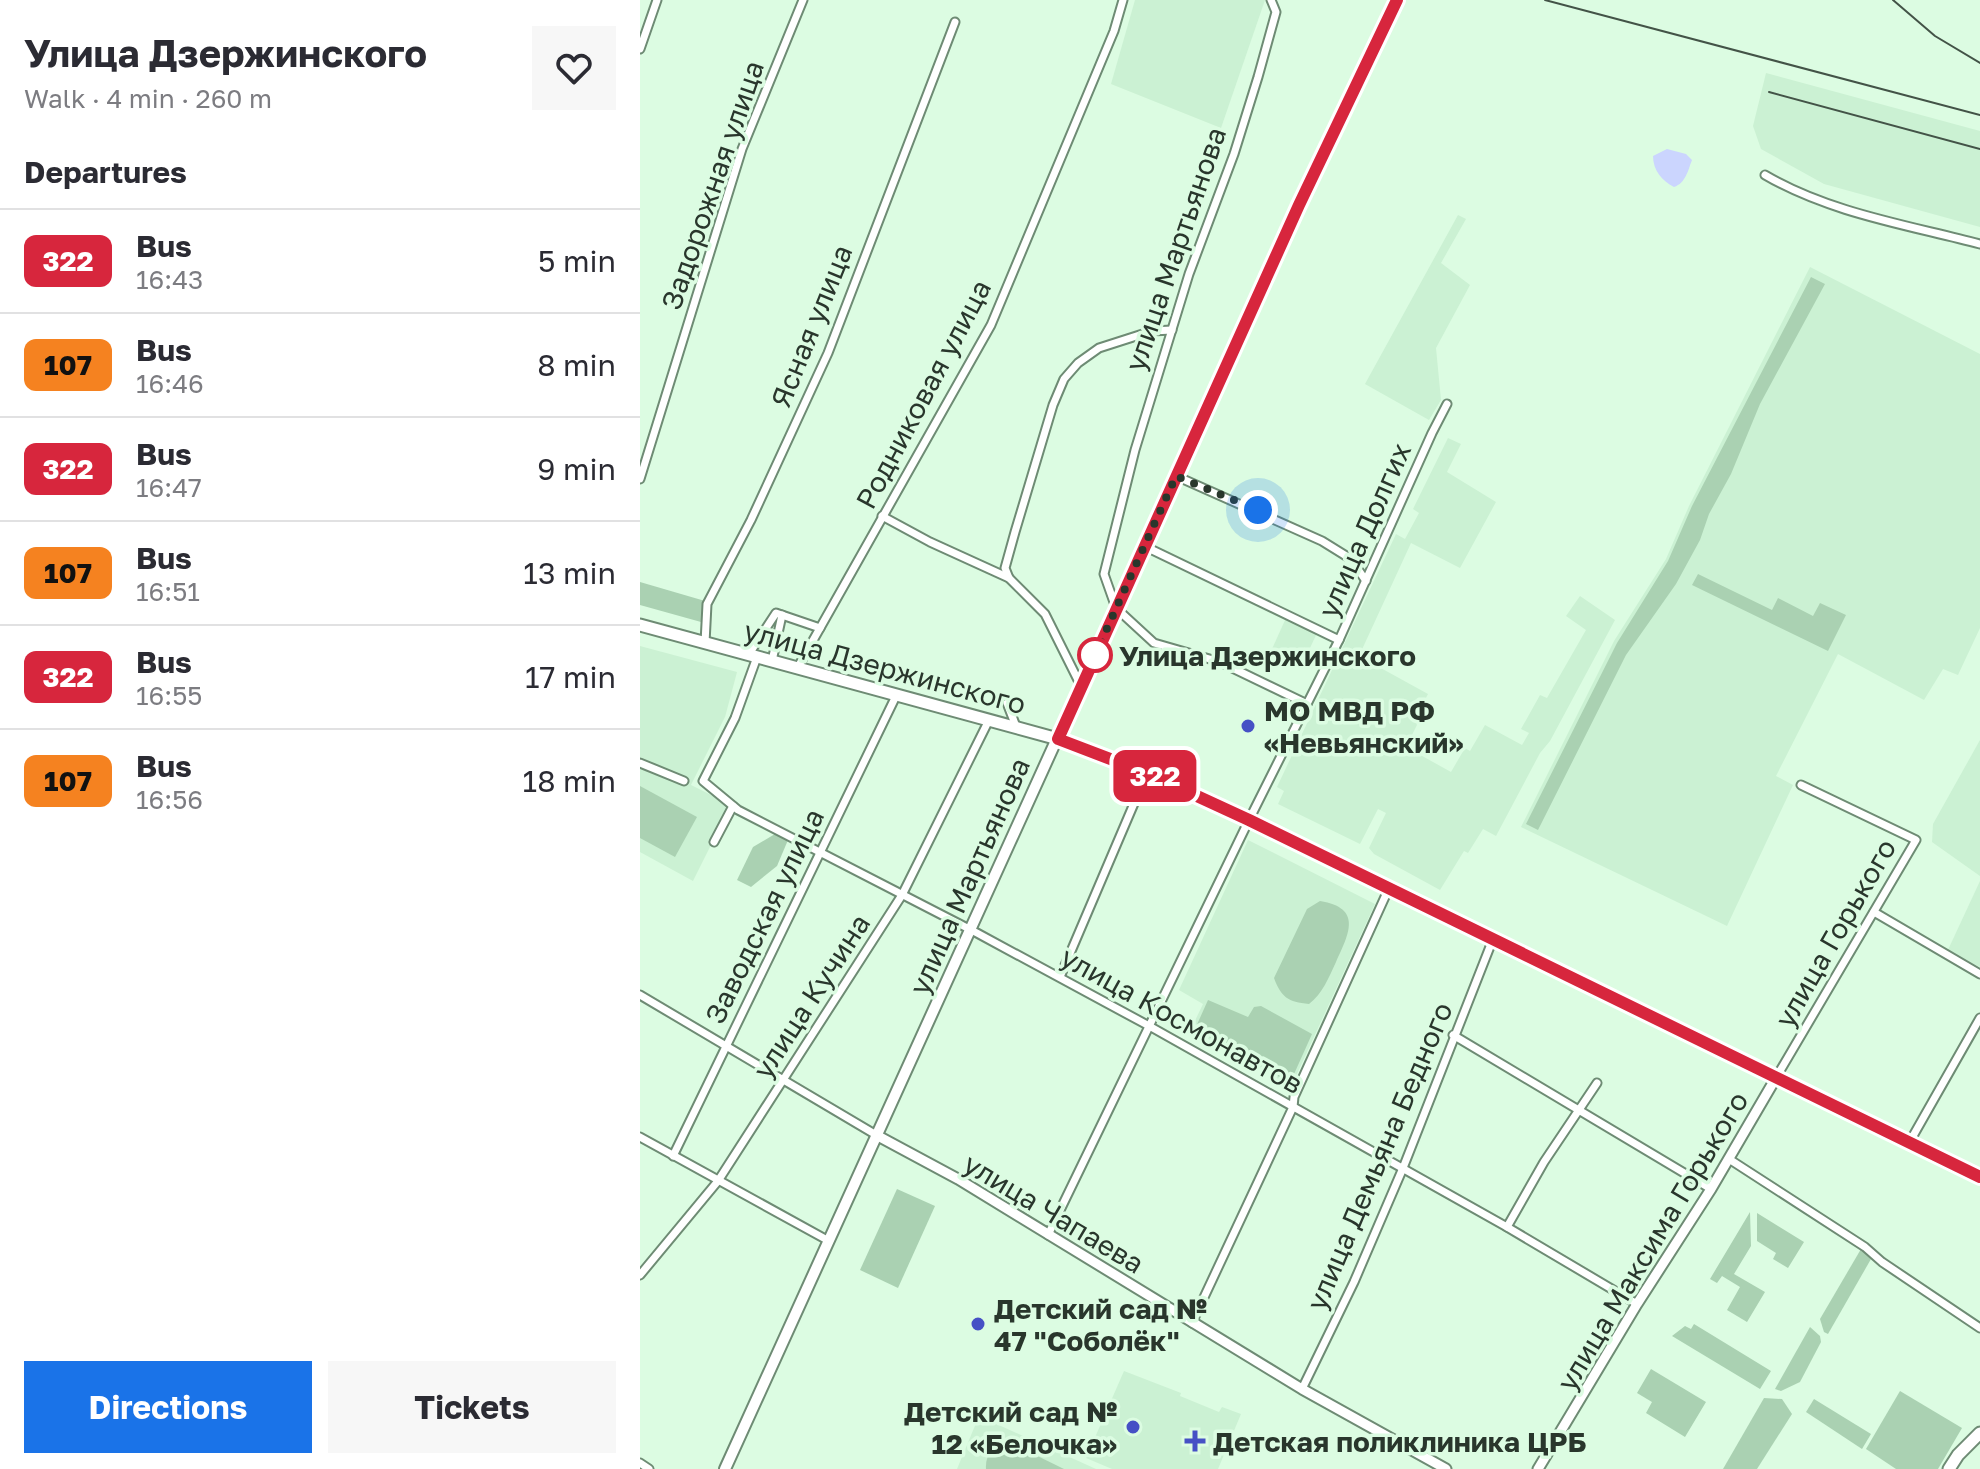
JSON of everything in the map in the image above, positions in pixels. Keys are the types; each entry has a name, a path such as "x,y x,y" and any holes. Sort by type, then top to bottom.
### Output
{"main road":[{"path":"1116,608 1303,196 1397,0"},
{"name":"улица Мартьянова","path":"725,1469 1116,608"},
{"name":"улица Дзержинского","path":"640,625 1058,739 1147,773 1980,1177"},
{"path":"1949,1469 1980,1433"}],"street":[{"path":"640,49 657,0"},
{"name":"Задорожная улица","path":"640,479 742,149 803,0"},
{"name":"Родниковая улица","path":"798,667 991,325 1114,31 1123,0"},
{"name":"улица Мартьянова","path":"1116,608 1104,574 1135,450 1189,274 1234,154 1276,12 1271,0"},
{"name":"Ясная улица","path":"705,643 707,604 751,520 828,353 955,22"},
{"path":"1765,175 1855,212 1980,244"},
{"path":"1009,578 1005,568 1053,405 1064,379 1078,363 1099,348 1152,331 1172,330"},
{"name":"улица Долгих","path":"1048,1235 1339,640 1447,404"},
{"path":"1176,476 1322,541 1351,559 1366,581"},
{"path":"882,516 1009,578 1045,614 1081,686"},
{"path":"1144,546 1339,640"},
{"path":"1116,608 1154,643 1220,662 1307,704"},
{"path":"753,656 776,613 820,628"},
{"path":"772,661 782,615"},
{"name":"улица Космонавтов","path":"753,656 735,718 703,781 733,806 1151,1027 1507,1227 1637,1304"},
{"name":"Заводская улица","path":"673,1156 896,696"},
{"path":"1007,703 1017,729"},
{"name":"улица Кучина","path":"640,1275 718,1181 902,895 988,722"},
{"path":"640,763 684,781"},
{"path":"1060,977 1147,773"},
{"name":"улица Горького","path":"1777,1076 1916,840 1801,785"},
{"path":"714,842 733,806"},
{"path":"1192,1323 1293,1107 1294,1097 1389,888"},
{"path":"1874,912 1980,974"},
{"name":"улица Демьяна Бедного","path":"1302,1389 1354,1282 1403,1168 1493,939"},
{"name":"улица Чапаева","path":"640,995 878,1136 958,1179 1302,1389 1446,1469"},
{"path":"1909,1143 1980,1018"},
{"path":"1453,1035 1711,1189"},
{"name":"улица Максима Горького","path":"1538,1469 1777,1076"},
{"path":"1507,1227 1597,1083"},
{"path":"640,1137 829,1241"},
{"path":"1729,1159 1865,1247 1882,1262 1980,1328"},
{"path":"640,1463 649,1469"}],"shaded area":[{"path":"1135,0 1265,0 1221,128 1111,84"},
{"path":"1766,73 1980,131 1980,227 1824,184 1761,149 1753,126"},
{"path":"1458,215 1466,219 1441,263 1470,285 1436,348 1441,400 1429,420 1365,384"},
{"path":"1810,267 1980,354 1980,628 1958,675 1943,669 1924,700 1838,654 1776,776 1793,785 1727,926 1521,827 1614,641 1666,559 1689,506"},
{"path":"1811,277 1825,284 1760,404 1700,540 1676,584 1626,655 1538,830 1526,824 1617,643 1668,561 1692,506"},
{"path":"1448,438 1461,444 1447,472 1496,502 1460,568 1411,543 1359,656 1428,694 1418,713 1422,715 1406,747 1451,772 1465,748 1470,751 1485,725 1522,745 1529,733 1521,729 1540,695 1547,698 1586,630 1566,616 1580,596 1615,620 1496,836 1483,829 1468,853 1464,851 1440,890 1374,854 1369,848 1386,813 1378,809 1360,844 1278,804 1284,791 1277,787 1396,534 1405,539 1419,513 1413,509"},
{"path":"1698,574 1772,610 1778,598 1813,616 1820,603 1846,615 1828,651 1692,585"},
{"path":"640,582 705,601 701,622 640,605"},
{"path":"1286,618 1317,633 1303,663 1272,649"},
{"path":"640,646 737,672 725,717 691,785 731,805 693,881 640,852"},
{"path":"1980,740 1980,876 1932,842 1933,824"},
{"path":"640,786 697,817 675,857 640,838"},
{"path":"775,834 788,840 777,866 751,887 737,880 753,847"},
{"path":"1248,840 1375,904 1291,1087 1191,1029 1203,1004 1179,990"},
{"path":"1980,881 1980,967 1947,952"},
{"path":"1320,901 1334,904 1342,910 1349,924 1328,980 1309,1004 1286,997 1274,978 1307,909"},
{"path":"1208,1000 1248,1017 1254,1007 1261,1006 1312,1034 1290,1083 1195,1029"},
{"path":"897,1189 935,1206 898,1288 860,1270"},
{"path":"1750,1212 1751,1246 1734,1274 1765,1292 1747,1322 1727,1310 1740,1287 1722,1276 1717,1283 1710,1279"},
{"path":"1757,1213 1804,1242 1788,1268 1773,1259 1776,1253 1757,1241"},
{"path":"1861,1249 1871,1259 1828,1334 1824,1332 1820,1319"},
{"path":"1694,1324 1771,1371 1760,1389 1672,1336 1685,1326 1691,1329"},
{"path":"1810,1327 1820,1336 1821,1342 1800,1382 1781,1391 1775,1389"},
{"path":"1651,1369 1706,1402 1685,1437 1646,1413 1652,1402 1637,1393"},
{"path":"1124,1371 1219,1412 1222,1407 1241,1414 1218,1469 1112,1469 1086,1458"},
{"path":"1900,1391 1962,1428 1938,1469 1896,1469 1866,1449"},
{"path":"1764,1398 1782,1399 1792,1414 1757,1469 1723,1469"},
{"path":"1814,1399 1871,1434 1862,1449 1806,1412"},
{"path":"979,1416 1096,1469 957,1469"},
{"path":"1007,1443 1064,1469 986,1469 991,1452"}],"water":[{"path":"1667,149 1686,154 1692,160 1684,179 1674,187 1659,174 1653,161 1653,156"}],"railway":[{"path":"1545,0 1980,115"},
{"path":"1893,0 1935,36 1980,63"},
{"path":"1769,92 1980,149"}],"bus line":[{"name":"322","path":"1397,0 1299,205 1058,739 1147,773 1249,820 1980,1177"}],"place":[{"name":"Улица Дзержинского","path":"1095,655"},
{"name":"МО МВД РФ «Невьянский»","path":"1248,726"},
{"name":"Детский сад № 47 \"Соболёк\"","path":"978,1324"},
{"name":"Детский сад № 12 «Белочка»","path":"1133,1427"},
{"name":"Детская поликлиника ЦРБ","path":"1195,1441"}],"route":[{"path":"1095,655 1176,476 1258,510"}]}
